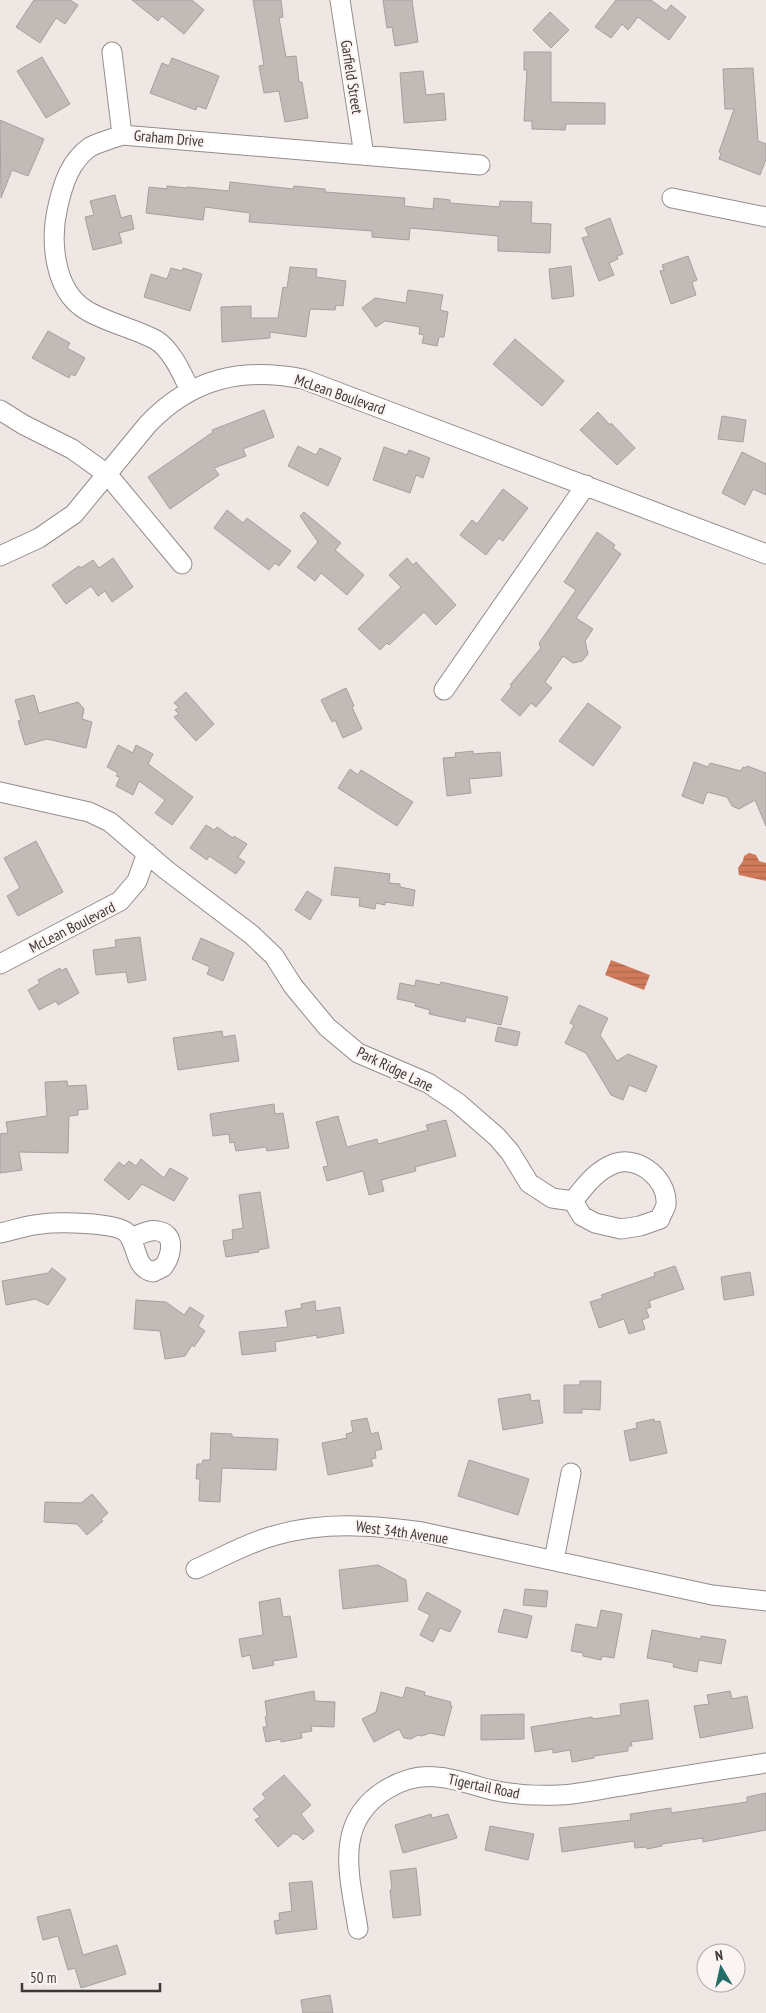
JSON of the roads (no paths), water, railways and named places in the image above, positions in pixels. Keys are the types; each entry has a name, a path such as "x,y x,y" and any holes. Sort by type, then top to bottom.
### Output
{"street":[{"name":"Garfield Street","path":"340,0 364,155"},
{"path":"112,52 122,134"},
{"name":"Graham Drive","path":"190,390 177,363 157,341 84,310 68,293 58,272 54,246 55,217 62,189 72,164 90,147 122,134 480,165"},
{"path":"672,198 766,217"},
{"name":"McLean Boulevard","path":"0,556 39,538 62,524 84,504 161,410 190,390 223,378 258,374 279,374 303,379 766,554"},
{"path":"0,410 72,449 107,474 182,564"},
{"path":"444,690 586,485"},
{"path":"0,792 89,812 110,822 147,853"},
{"name":"McLean Boulevard","path":"0,964 120,902 137,882 147,853"},
{"name":"Park Ridge Lane","path":"147,853 252,935 274,956 293,986 327,1027 358,1053 428,1083 458,1103 492,1131 510,1152 529,1182 552,1198 573,1201"},
{"path":"617,1163 635,1163 652,1172 664,1189 666,1206 660,1219 640,1226 621,1229 595,1223 582,1216 573,1201 594,1175 617,1163"},
{"path":"0,1233 41,1224 72,1223 117,1228 131,1238"},
{"path":"554,1560 571,1473"},
{"name":"West 34th Avenue","path":"196,1569 272,1536 306,1528 341,1524 377,1526 422,1532 712,1595 766,1601"},
{"name":"Tigertail Road","path":"358,1929 348,1870 348,1850 352,1830 362,1810 376,1796 392,1786 415,1777 437,1776 493,1790 526,1795 562,1795 766,1763"}]}
